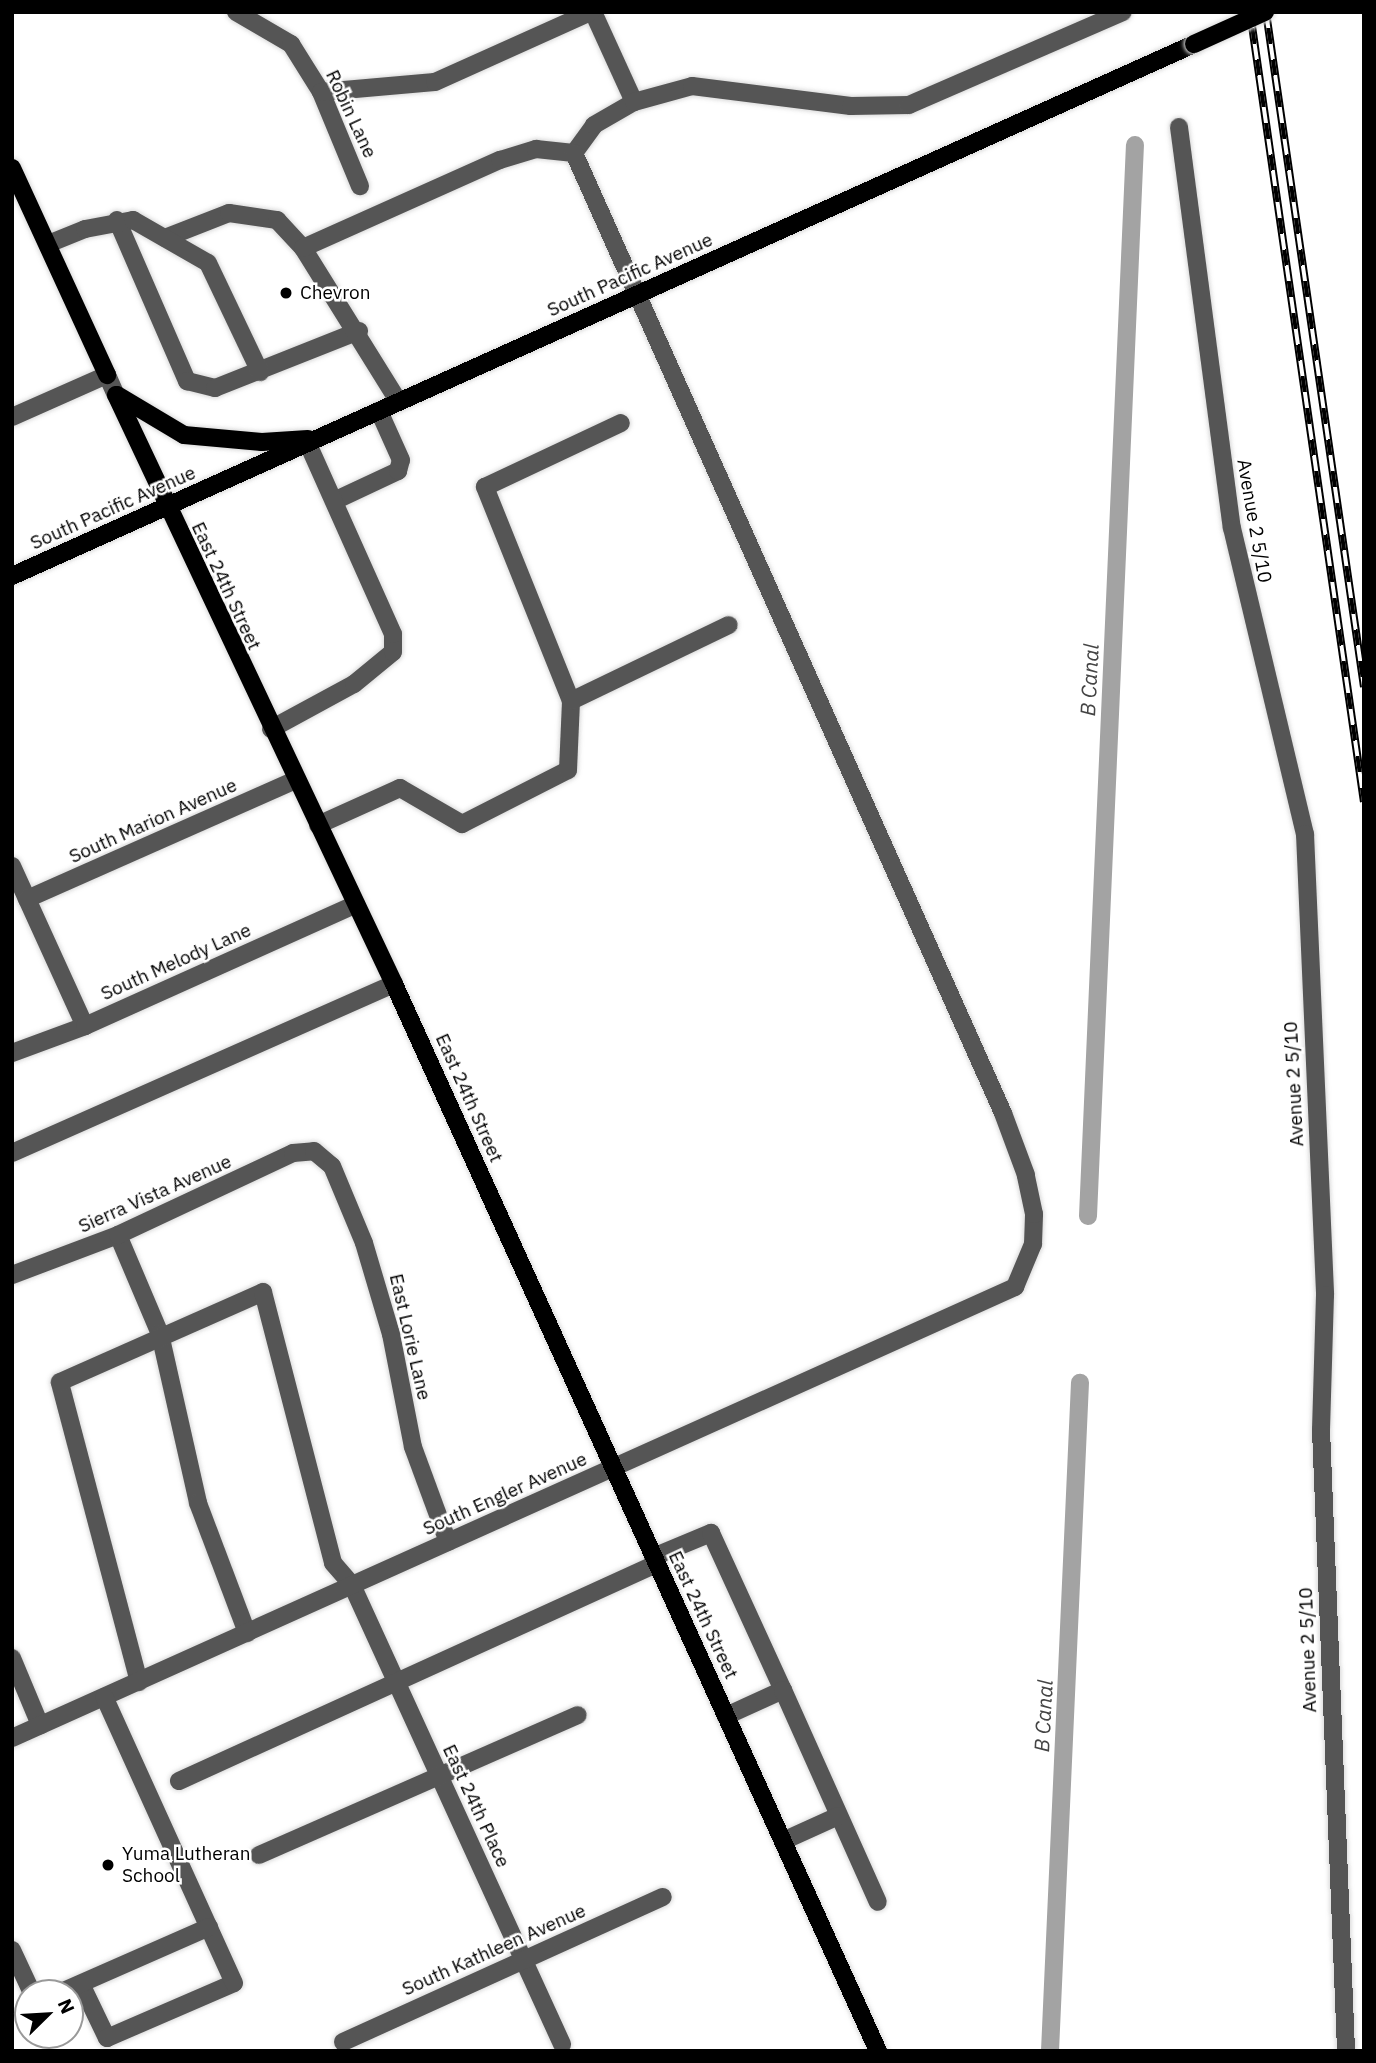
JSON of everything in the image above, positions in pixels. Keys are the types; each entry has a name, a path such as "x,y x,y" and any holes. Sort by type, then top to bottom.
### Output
{"main road":[{"name":"South Pacific Avenue","path":"12,576 1265,12"},
{"name":"East 24th Street","path":"12,168 107,375"},
{"name":"East 24th Street","path":"116,395 166,508 394,984 878,2051"},
{"path":"116,395 184,435 262,443 315,441"}],"street":[{"name":"Robin Lane","path":"236,12 291,44 321,92 360,186"},
{"path":"321,92 435,82 592,12 634,102"},
{"path":"574,153 594,125 634,102 692,86 851,106 909,105 1085,20 1123,12"},
{"name":"Avenue 2 5/10","path":"1179,127 1192,255 1232,528 1304,834 1325,1295 1321,1430 1346,2051"},
{"path":"303,248 500,160 537,149 574,153"},
{"path":"574,153 638,294"},
{"path":"165,238 229,213 277,220 303,248 359,331 398,402"},
{"path":"117,220 187,382 215,388 359,331"},
{"path":"48,244 117,220 134,220 208,263 260,372"},
{"name":"South Engler Avenue","path":"12,1738 1015,1287 1033,1244 1034,1214 1007,1125 906,888 638,294"},
{"path":"12,417 107,375"},
{"name":"East 24th Street","path":"107,375 116,395"},
{"path":"334,500 398,471 401,460 379,411"},
{"path":"318,825 400,788 462,824 568,770 571,701 485,488 621,423"},
{"path":"271,729 354,684 393,652 393,634 334,500 315,441"},
{"path":"571,701 729,625"},
{"name":"South Marion Avenue","path":"27,900 296,780"},
{"path":"12,866 85,1026"},
{"name":"South Melody Lane","path":"12,1053 85,1026 356,904"},
{"path":"12,1153 394,984"},
{"name":"Sierra Vista Avenue","path":"12,1275 118,1235 293,1153 314,1152"},
{"name":"East Lorie Lane","path":"314,1152 332,1166 364,1243 391,1334 414,1447 448,1542"},
{"path":"118,1235 160,1334 198,1503 247,1633"},
{"name":"East 24th Place","path":"160,1334 263,1292 333,1563 352,1585 562,2044"},
{"path":"139,1682 60,1382 160,1334"},
{"path":"178,1781 397,1682 711,1533 878,1902"},
{"path":"12,1658 40,1725"},
{"path":"726,1716 783,1690"},
{"path":"84,1990 107,2038 234,1983 104,1697"},
{"path":"259,1855 578,1715"},
{"path":"783,1841 838,1816"},
{"name":"South Kathleen Avenue","path":"343,2042 663,1898"},
{"path":"84,1983 209,1927"},
{"path":"12,1950 25,1979"}],"waterway":[{"name":"B Canal","path":"1088,1216 1135,145"},
{"name":"B Canal","path":"1050,2051 1080,1383"}],"railway":[{"path":"1250,12 1364,802"},
{"path":"1266,12 1364,687"}],"place":[{"name":"Chevron","path":"286,293"},
{"name":"Yuma Lutheran School","path":"108,1865"}]}
